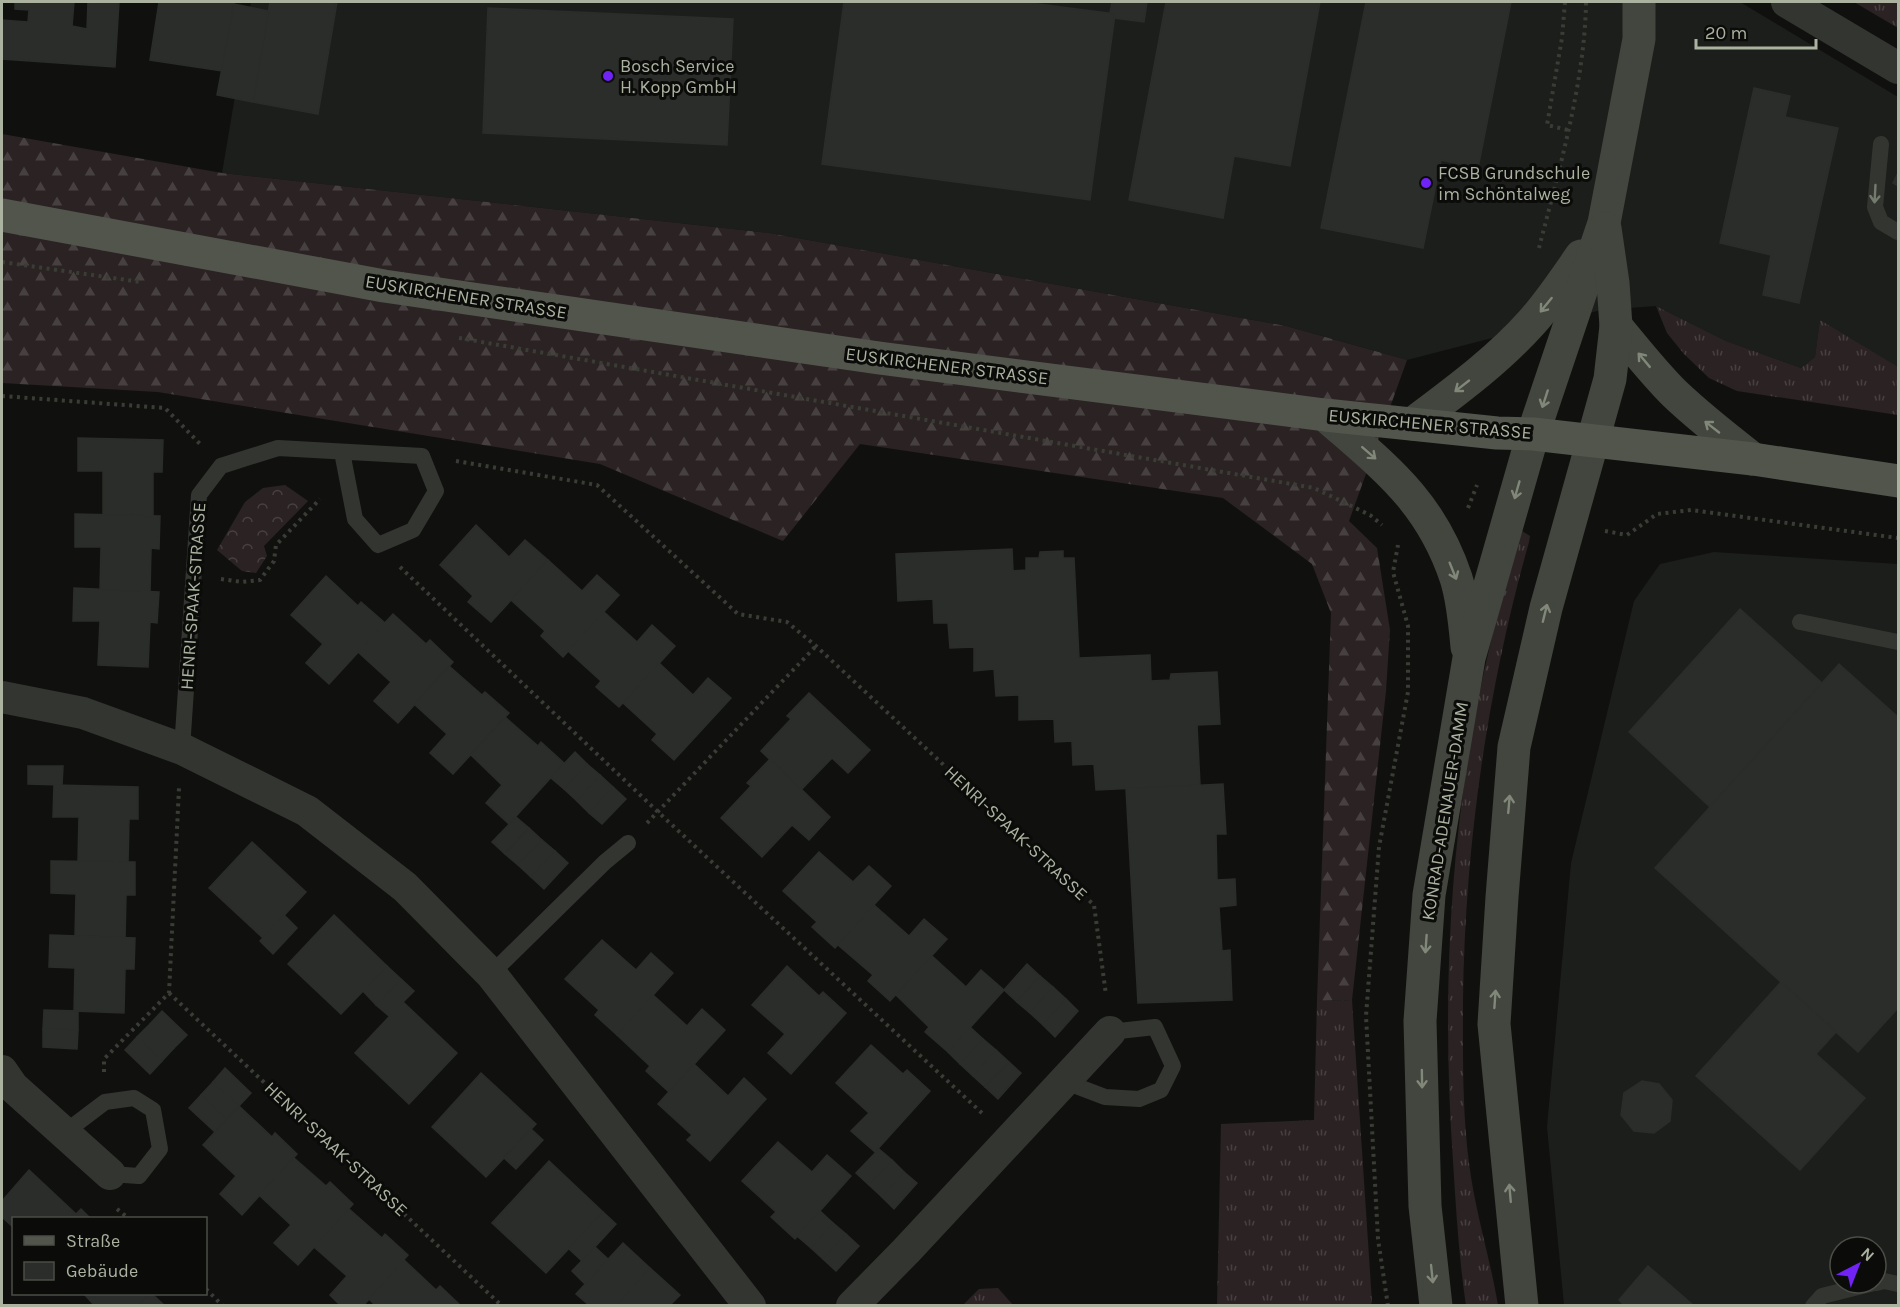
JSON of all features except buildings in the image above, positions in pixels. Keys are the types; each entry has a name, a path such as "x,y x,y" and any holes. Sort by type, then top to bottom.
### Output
{"main road":[{"path":"1522,1305 1494,1024 1514,747 1546,608 1610,379 1616,326 1614,283 1604,223 1639,39 1639,2"},
{"name":"EUSKIRCHENER STRASSE","path":"2,215 384,286 879,358 1325,415 1497,433 1593,440 1753,459 1899,481"},
{"path":"1412,424 1469,381 1506,348 1555,294 1604,223"},
{"name":"KONRAD-ADENAUER-DAMM","path":"1436,1305 1425,1206 1420,1021 1429,895 1468,658 1533,434 1604,223"},
{"path":"1616,326 1673,392 1703,421 1753,459"},
{"path":"1325,415 1390,472 1429,518 1457,580 1468,658"}],"street":[{"path":"1787,2 1899,68"},
{"path":"2,697 83,713 182,749 307,811 405,887 491,974 750,1305"},
{"path":"852,1305 1110,1032"},
{"path":"2,1071 13,1087 110,1174"}],"lane":[{"path":"1881,144 1876,174 1875,207 1881,222 1899,232"},
{"path":"221,466 278,448 422,456 436,491 413,530 378,546 355,519 342,452"},
{"name":"HENRI-SPAAK-STRASSE","path":"182,749 199,495 221,466"},
{"path":"1800,622 1899,642"},
{"path":"491,974 605,862 628,843"},
{"path":"1063,1081 1105,1097 1139,1099 1161,1090 1173,1066 1155,1027 1110,1032"},
{"path":"64,1133 105,1102 134,1098 153,1110 160,1149 139,1176 110,1174"},
{"path":"1813,1305 1822,1296 1828,1295"}],"path":[{"path":"1565,2 1562,38 1546,125 1568,130"},
{"path":"1536,256 1568,130 1586,30 1586,2"},
{"path":"2,262 147,283"},
{"path":"450,336 1314,488 1370,515 1385,526"},
{"path":"2,396 165,408 221,466"},
{"name":"HENRI-SPAAK-STRASSE","path":"422,456 597,485 738,614 787,622 816,646 1094,905 1110,1032"},
{"path":"194,575 242,582 260,580 274,561 276,545 321,498 350,492"},
{"path":"1429,518 1452,507 1510,516"},
{"path":"1570,525 1627,535 1657,514 1691,510 1899,538"},
{"path":"1388,1305 1378,1239 1366,1016 1379,847 1408,692 1408,626 1393,572 1400,538"},
{"path":"378,546 657,811 1010,1140"},
{"path":"628,843 816,646"},
{"path":"105,1102 104,1059 169,993 182,749"},
{"name":"HENRI-SPAAK-STRASSE","path":"169,993 502,1305"},
{"path":"207,1290 223,1305"}],"shaded area":[{"path":"251,2 1740,2 1898,97 1898,368 1820,321 1815,357 1801,368 1726,341 1656,306 1601,310 1407,360 1286,326 769,233 222,173"},
{"path":"1714,552 1898,564 1898,1305 1564,1305 1547,1127 1571,863 1634,601 1660,564"}],"green space":[{"path":"1854,2 1898,2 1898,28"},
{"path":"2,134 222,173 769,233 1286,326 1407,360 1349,521 1377,548 1390,630 1386,691 1352,1000 1317,1001 1331,613 1312,564 1223,498 860,444 783,541 600,464 158,392 2,383"},
{"path":"1656,306 1726,341 1801,368 1815,357 1820,320 1898,367 1898,415 1737,391 1709,378 1684,354 1667,333"},
{"path":"285,485 308,501 264,546 267,556 256,573 242,571 217,550 245,502 263,488"},
{"path":"1522,531 1530,536 1529,542 1501,655 1481,769 1468,884 1463,1000 1464,1102 1469,1163 1498,1305 1466,1306 1461,1270 1449,1081 1448,1002 1451,922 1457,842 1467,763 1481,685 1499,607"},
{"path":"1352,1000 1372,1302 1370,1306 1217,1306 1221,1124 1314,1120 1317,1001"},
{"path":"998,1288 1013,1305 963,1305 979,1289"}],"place":[{"name":"Bosch Service H. Kopp GmbH","path":"608,76"},
{"name":"FCSB Grundschule im Schöntalweg","path":"1426,183"}]}
